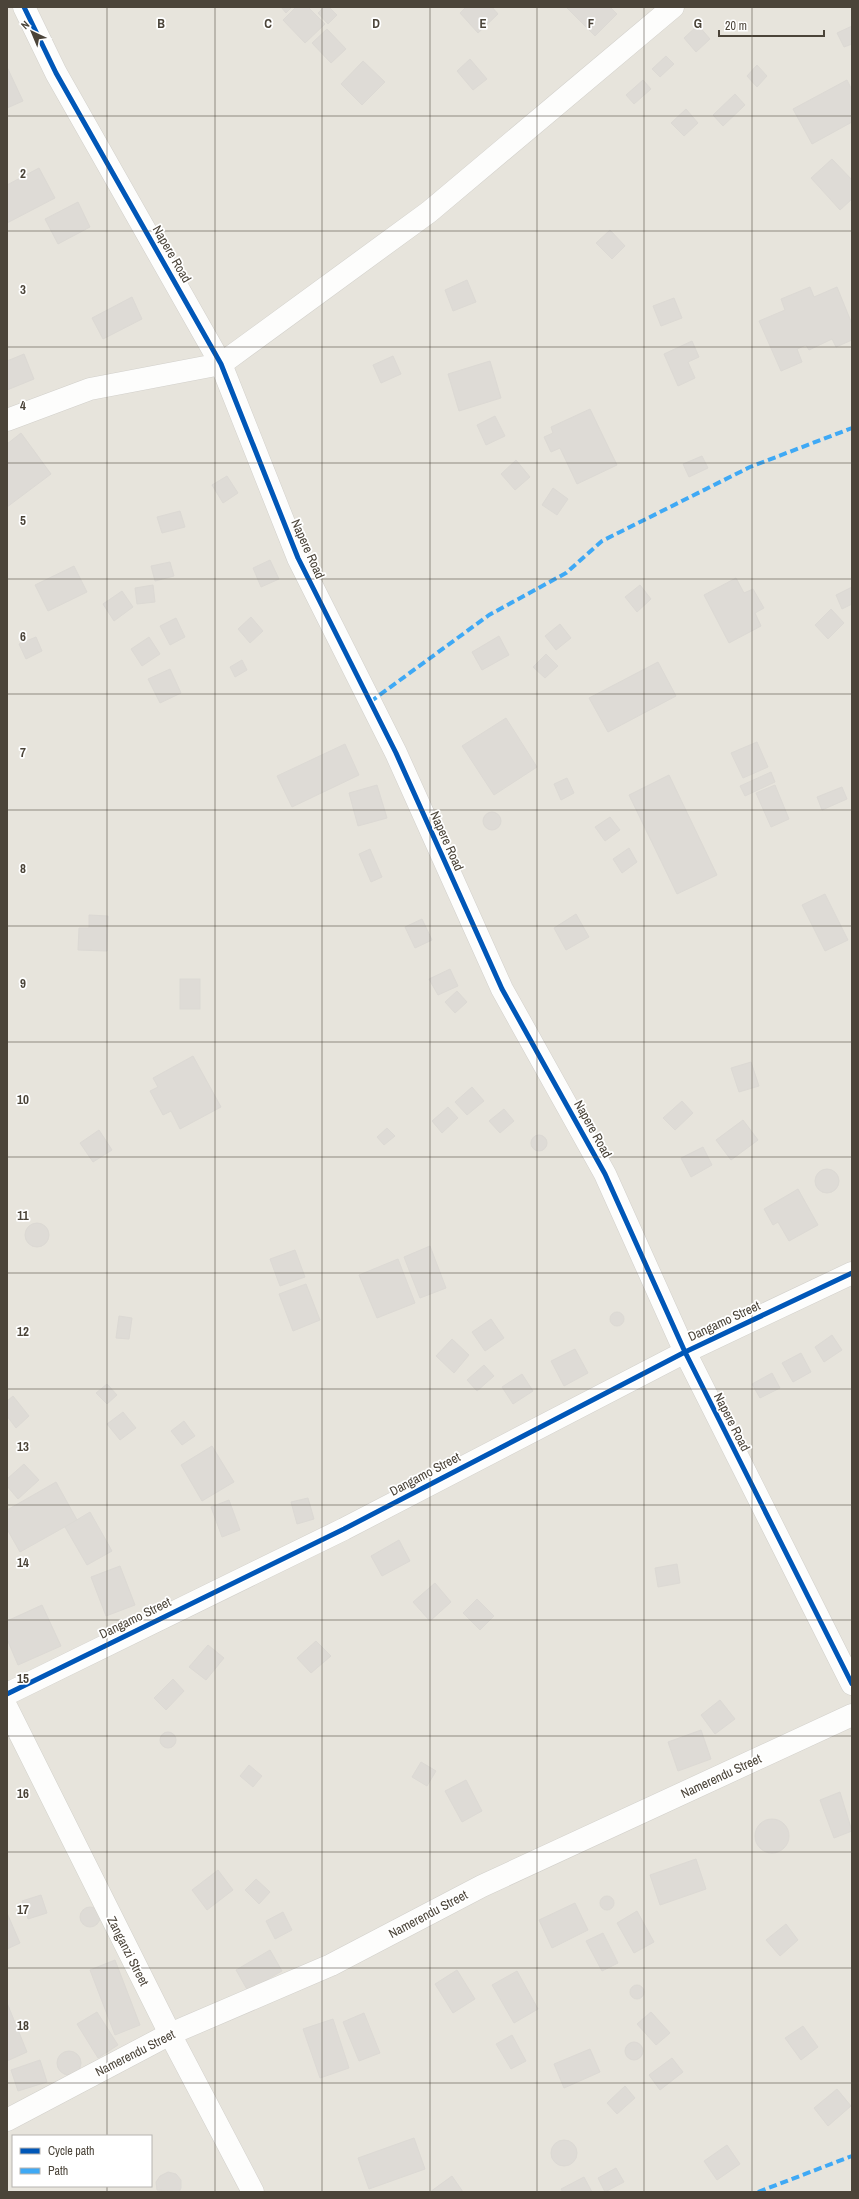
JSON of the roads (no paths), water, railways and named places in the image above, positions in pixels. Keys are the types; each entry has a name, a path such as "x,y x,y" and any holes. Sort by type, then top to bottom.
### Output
{"street":[{"name":"Napere Road","path":"24,7 56,73 221,364 298,558 396,753 502,989 605,1174 685,1352 852,1684"},
{"path":"7,420 90,389 221,364 429,212 673,7"},
{"name":"Dangamo Street","path":"7,1694 344,1529 685,1352 852,1273"},
{"name":"Zanganzi Street","path":"7,1708 170,2034 253,2192"},
{"name":"Namerendu Street","path":"7,2120 170,2034 331,1965 482,1886 852,1715"}]}
